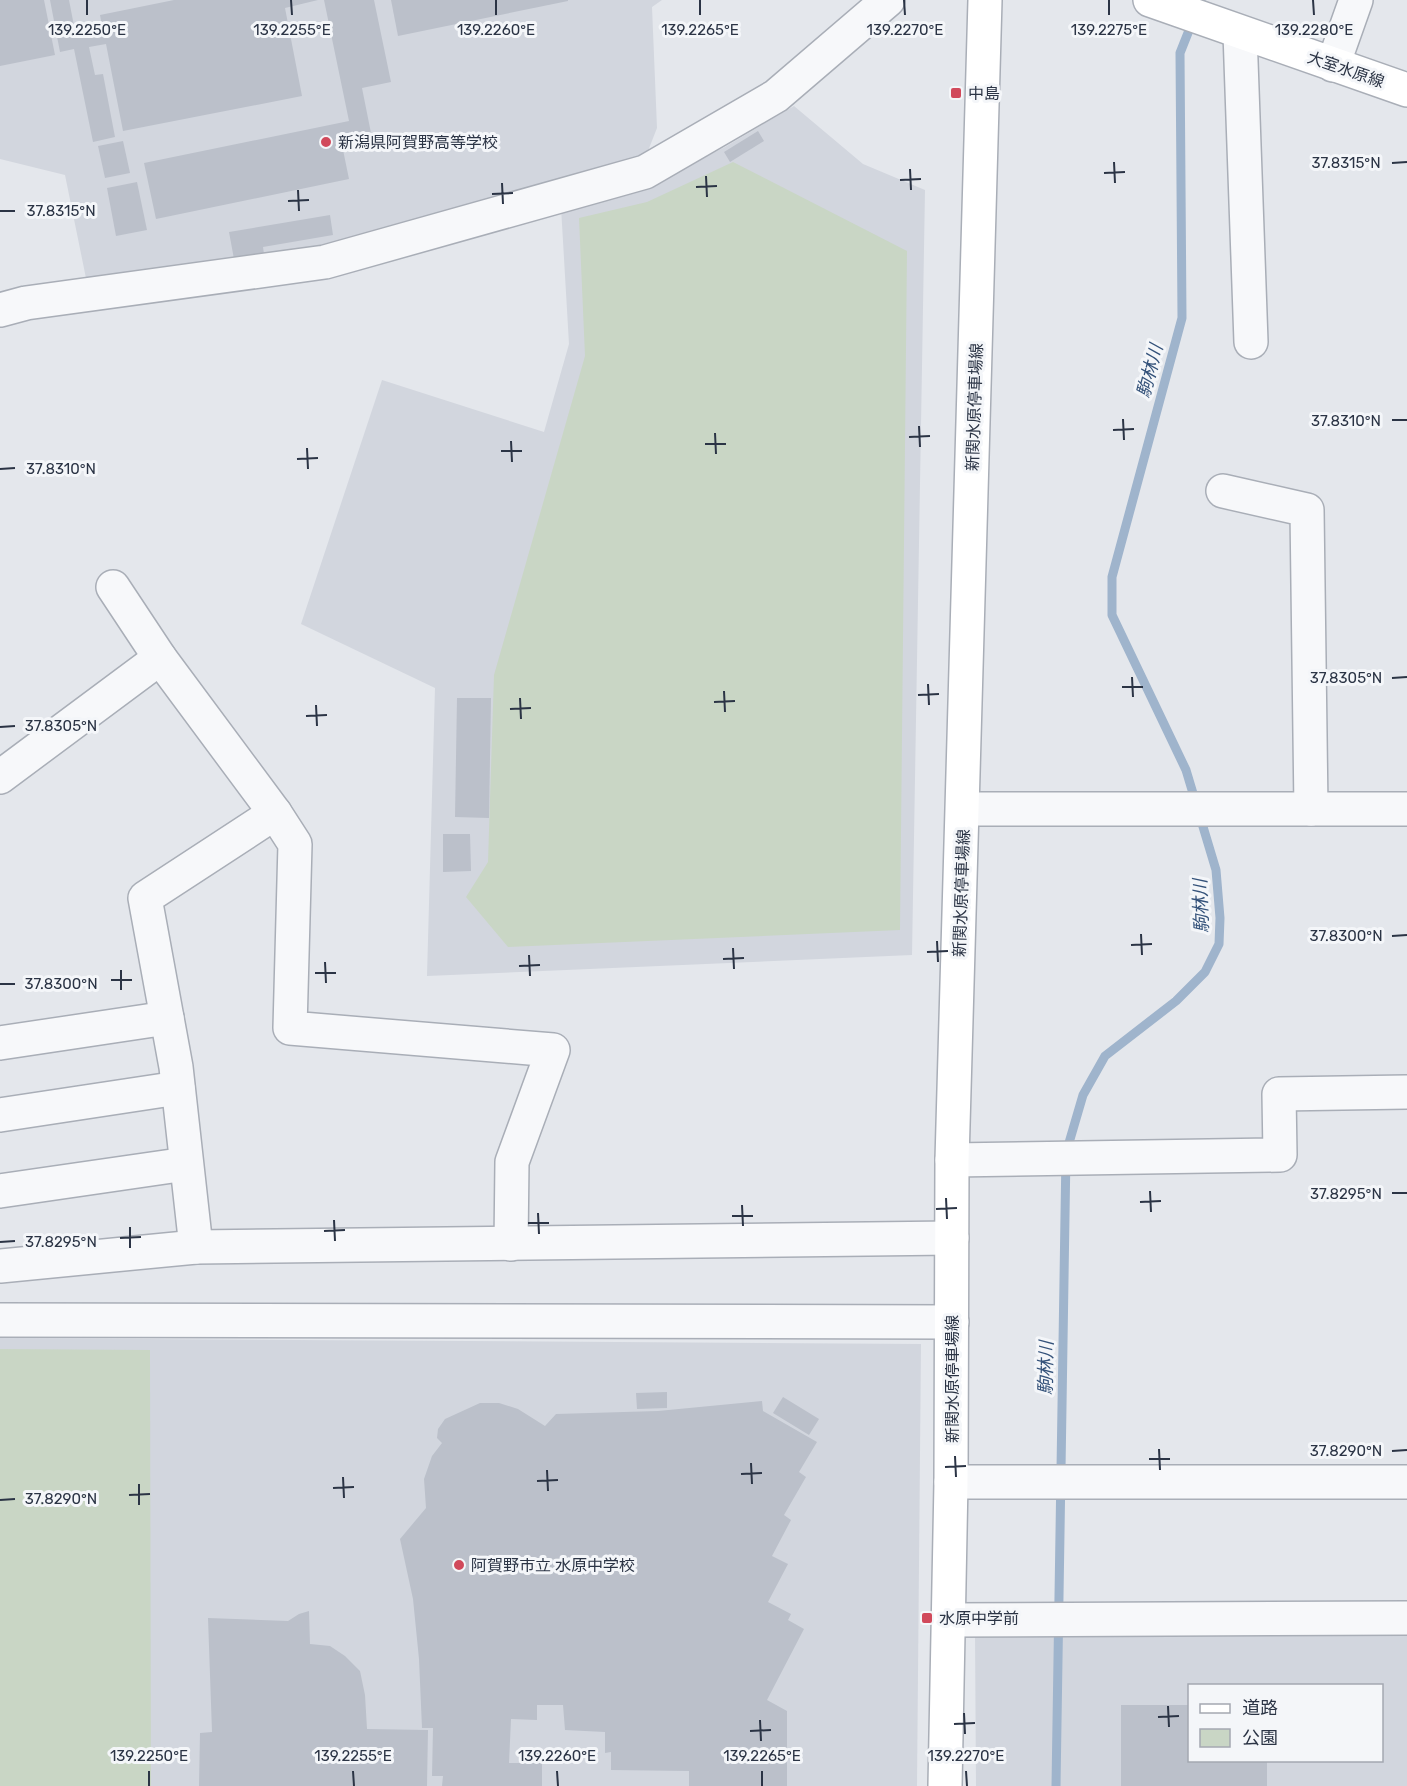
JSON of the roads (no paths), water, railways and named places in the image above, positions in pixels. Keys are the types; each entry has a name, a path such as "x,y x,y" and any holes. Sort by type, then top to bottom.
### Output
{"main road":[{"name":"新関水原停車場線","path":"945,1786 951,1482 952,1160 985,0"},
{"name":"大室水原線","path":"1150,0 1407,90"}],"street":[{"path":"0,310 26,303 325,262 645,172 776,96 888,0"},
{"path":"1333,65 1356,0"},
{"path":"1240,33 1251,342"},
{"path":"1223,491 1307,510 1311,809"},
{"path":"113,586 160,658 275,813 295,844 290,1028 553,1050 512,1162 511,1244"},
{"path":"0,777 160,658"},
{"path":"963,809 1407,809"},
{"path":"196,1247 178,1088 145,898 275,813"},
{"path":"0,1043 167,1018"},
{"path":"0,1115 178,1088"},
{"path":"952,1160 1280,1155 1278,1094 1407,1092"},
{"path":"0,1191 186,1164"},
{"path":"0,1266 196,1247 952,1238"},
{"path":"0,1320 952,1322"},
{"path":"951,1482 1407,1482"},
{"path":"948,1620 1407,1618"}],"waterway":[{"name":"駒林川","path":"1056,1786 1066,1153 1083,1095 1105,1056 1176,1001 1205,972 1219,944 1220,918 1216,870 1186,770 1112,615 1112,577 1182,318 1180,53 1201,0"}],"place":[{"name":"中島","path":"956,93"},
{"name":"新潟県阿賀野高等学校","path":"326,142"},
{"name":"阿賀野市立 水原中学校","path":"459,1565"},
{"name":"水原中学前","path":"927,1618"}]}
